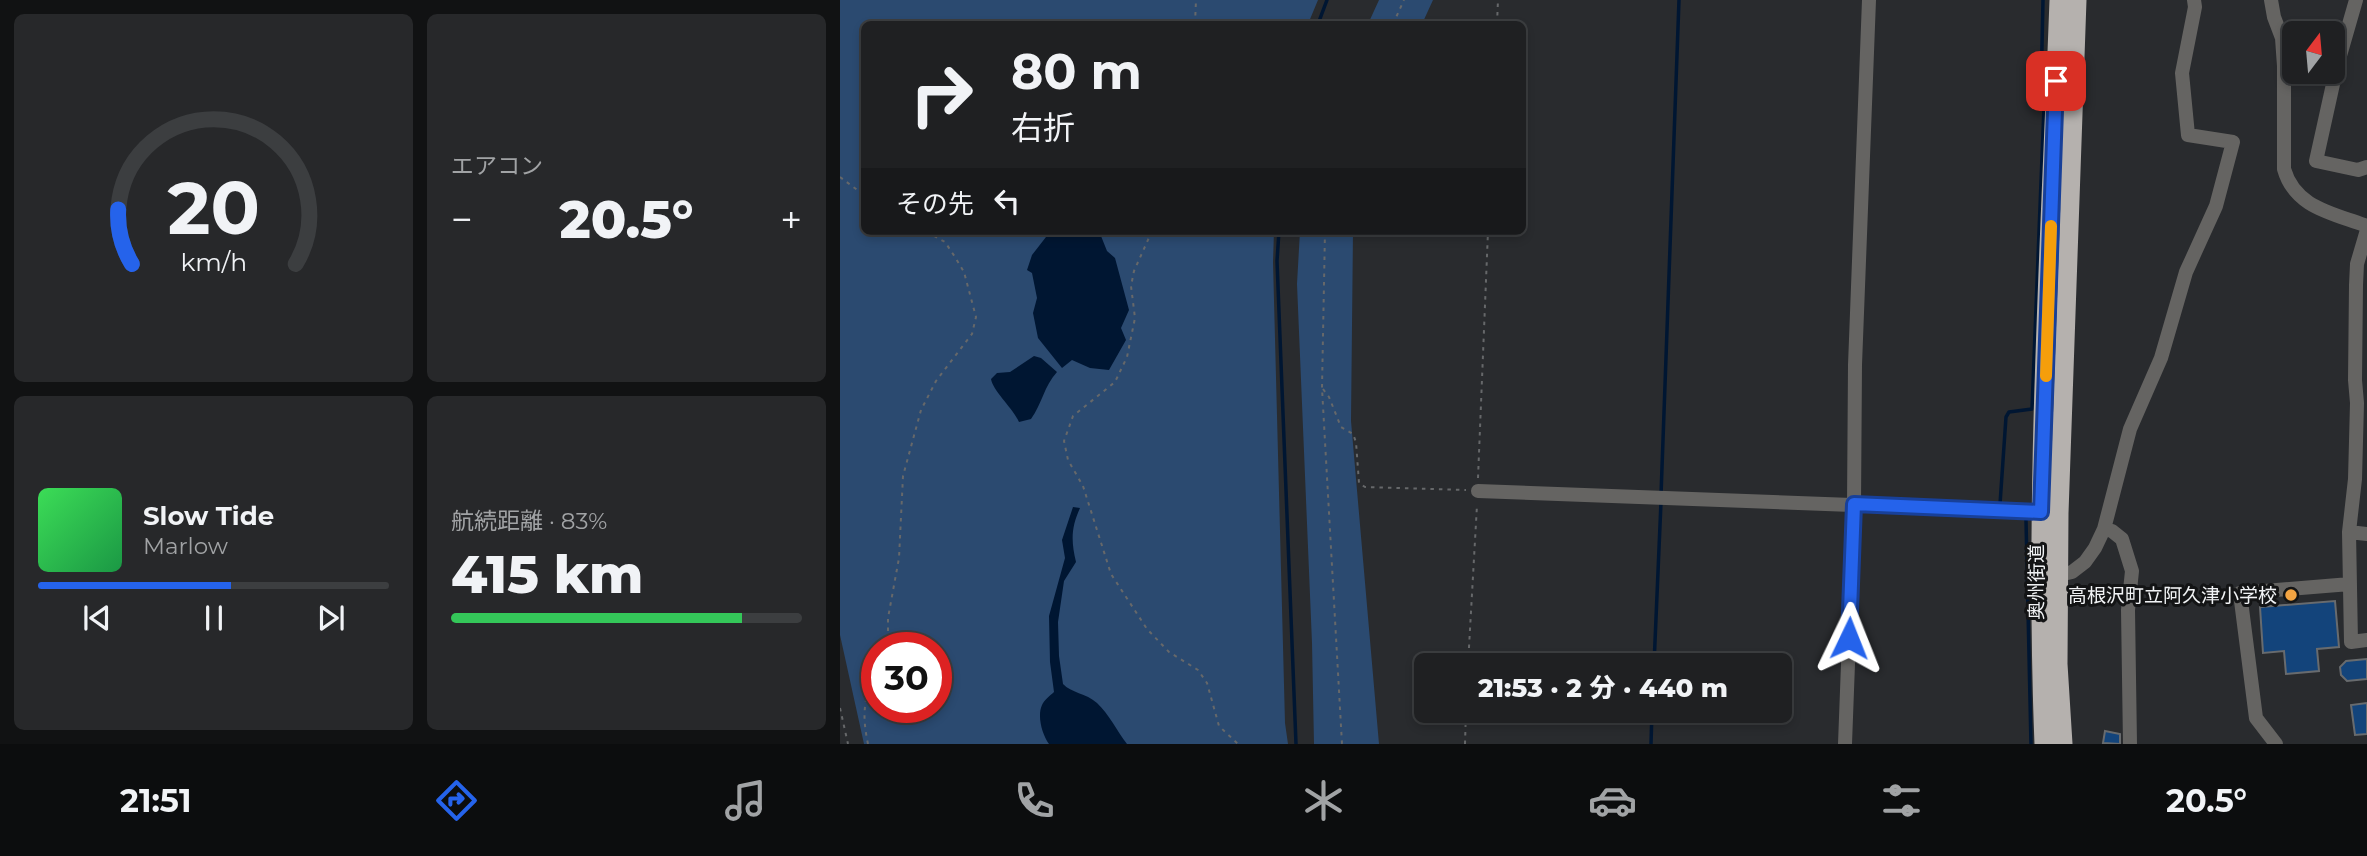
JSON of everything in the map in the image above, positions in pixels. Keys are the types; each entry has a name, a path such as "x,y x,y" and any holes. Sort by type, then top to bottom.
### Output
{"highway":[{"name":"奥州街道","path":"2044,744 2041,512 2059,0"},
{"name":"奥州街道","path":"2063,744 2058,664 2059,513 2077,0"}],"street":[{"path":"1845,744 1854,504 1855,365 1869,0"},
{"path":"2059,575 2072,572 2085,562 2104,530 2130,429 2161,358 2186,272 2216,206 2233,142 2188,135 2182,73 2195,7 2194,0"},
{"path":"2271,0 2283,47 2284,155 2288,183 2295,194 2311,204 2367,228 2357,264 2355,479 2349,532 2351,642 2367,640"},
{"path":"2356,0 2337,66 2316,161 2358,170 2367,167"},
{"path":"1478,491 2041,512"},
{"path":"2104,530 2112,531 2122,539 2132,571 2127,610 2130,744"},
{"path":"2349,532 2367,534"},
{"path":"2276,744 2256,718 2240,593 2350,584"}],"path":[{"path":"1195,21 1196,0"},
{"path":"1394,21 1404,0"},
{"path":"1497,21 1498,0"},
{"path":"840,177 861,193"},
{"path":"888,632 899,558 903,476 926,397 972,334 976,317 964,272 946,242 933,235"},
{"path":"1150,235 1131,286 1135,318 1127,357 1115,382 1073,416 1064,441 1068,460 1083,486 1111,574 1147,629 1169,652 1198,670 1208,683 1219,726 1238,744"},
{"path":"1325,235 1322,388 1342,744"},
{"path":"1469,653 1488,235"},
{"path":"1322,388 1329,397 1341,427 1353,434 1359,483 1365,487 1478,491"},
{"path":"840,708 848,744"},
{"path":"863,723 868,744"},
{"path":"1465,744 1466,723"}],"shaded area":[{"path":"840,0 1318,0 1309,21 861,21 861,235 1274,235 1285,723 1288,744 864,744 840,635"},
{"path":"1379,0 1433,0 1423,21 1369,21"},
{"path":"1045,235 1101,235 1107,251 1115,258 1129,310 1121,328 1126,340 1109,370 1090,368 1072,360 1062,368 1038,338 1033,313 1037,298 1032,273 1027,270 1032,255"},
{"path":"1300,235 1353,235 1351,421 1379,744 1314,744 1297,284"},
{"path":"1034,356 1041,358 1057,372 1031,419 1019,422 995,389 991,379 997,373 1010,372"},
{"path":"1073,507 1080,508 1073,535 1076,562 1064,581 1058,622 1063,684 1097,703 1127,744 1049,744 1041,725 1042,705 1054,692 1049,616 1065,558 1062,540"}],"building":[{"path":"2335,601 2339,647 2317,649 2319,671 2286,674 2284,651 2263,653 2260,607"},
{"path":"2367,659 2367,679 2347,681 2341,675 2340,667 2346,661"},
{"path":"2367,703 2367,734 2355,735 2351,705"},
{"path":"2105,731 2120,734 2120,744 2103,743"}],"waterway":[{"path":"1319,21 1327,0"},
{"path":"1661,495 1679,0"},
{"path":"2000,504 2006,417 2009,412 2032,409 2044,107 2041,91 2043,0"},
{"path":"1279,235 1277,261 1296,744"},
{"path":"1655,653 1661,502"},
{"path":"2026,520 2031,744"},
{"path":"1651,744 1652,723"}],"slow traffic":[{"path":"2046,376 2051,226"}],"place":[{"name":"高根沢町立阿久津小学校","path":"2291,595"}],"route":[{"path":"1849,638 1854,504 2041,512 2056,81"}]}
